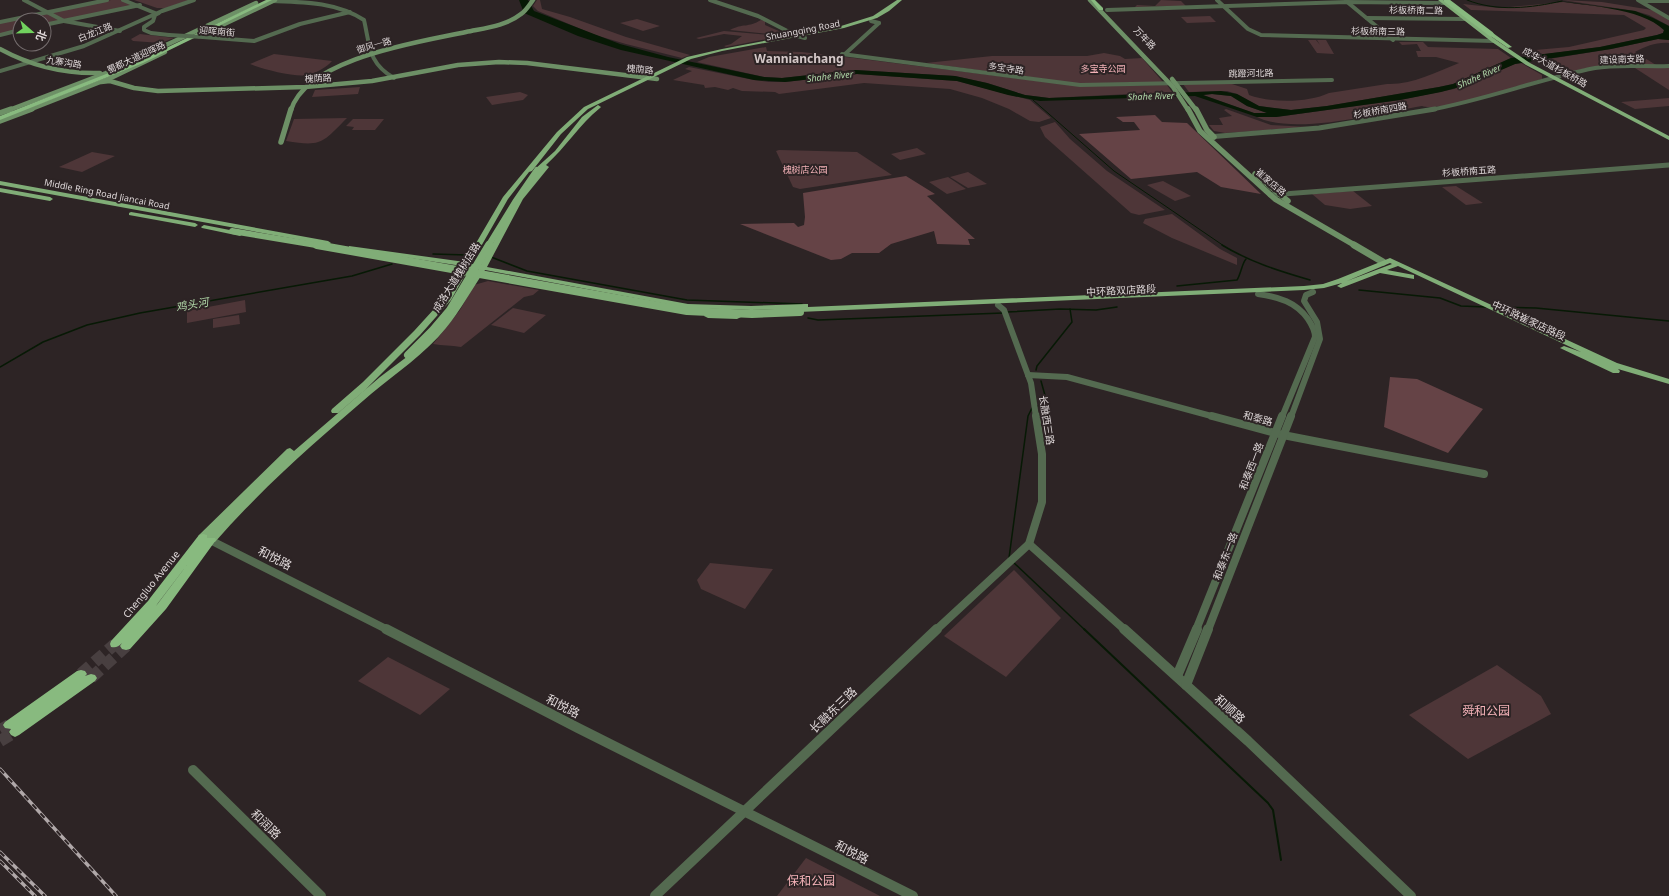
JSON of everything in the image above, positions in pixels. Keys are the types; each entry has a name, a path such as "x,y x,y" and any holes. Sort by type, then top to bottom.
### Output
{"highway":[{"name":"蜀都大道迎晖路","path":"19,110 118,70 245,9 262,2 272,0"},
{"path":"1095,1 1100,9"},
{"path":"1444,1 1503,46"},
{"name":"蜀都大道迎晖路","path":"19,110 141,62 262,2"},
{"path":"1489,34 1510,46"},
{"path":"0,117 19,110"},
{"name":"Chengluo Avenue","path":"120,645 162,606 207,539"},
{"path":"12,729 86,676"}],"main road":[{"name":"蜀都大道迎晖路","path":"0,121 113,77 272,0"},
{"path":"516,17 530,0"},
{"path":"516,17 533,0"},
{"name":"Shuangqing Road","path":"682,67 696,60 717,54 802,37 865,20 887,10 900,0"},
{"name":"Shuangqing Road","path":"674,65 689,58 722,50 843,30 872,21 890,13 907,0"},
{"name":"万年路","path":"1090,0 1173,84 1180,87"},
{"name":"万年路","path":"1095,1 1107,10 1173,84"},
{"name":"成华大道杉板桥路","path":"1444,1 1464,19 1516,56 1669,138"},
{"name":"成华大道杉板桥路","path":"1444,1 1510,46 1531,64"},
{"path":"245,9 262,2"},
{"name":"蜀都大道迎晖路","path":"0,113 106,73 262,2"},
{"name":"御风一路","path":"280,142 292,106 299,94 304,87 331,70 370,53 484,30 516,17"},
{"path":"206,32 215,26"},
{"name":"九寨沟路","path":"0,49 28,65 86,73 106,73"},
{"name":"九寨沟路","path":"0,53 28,65 93,78"},
{"name":"槐荫路","path":"101,82 110,81 134,88 158,91 304,87 393,78 466,64 511,62 657,79"},
{"name":"成洛大道槐树店路","path":"207,539 279,461 363,387 425,339 454,304 545,150 571,120 586,108 674,65"},
{"name":"成洛大道槐树店路","path":"533,170 557,152 590,112 613,99 682,67"},
{"name":"槐荫路","path":"113,77 137,87 153,90 304,87"},
{"name":"成华大道杉板桥路","path":"1555,77 1669,135"},
{"name":"崔家店路","path":"1173,84 1200,131 1270,195 1390,263"},
{"name":"崔家店路","path":"1180,87 1191,102 1207,130 1278,194 1390,263"},
{"path":"51,98 80,90"},
{"path":"19,110 41,98"},
{"path":"363,387 429,320 448,298 505,198 545,150"},
{"path":"383,379 411,358 443,326 480,271 518,202 557,152"},
{"name":"Middle Ring Road Jiancai Road","path":"0,187 50,193 210,222"},
{"name":"Middle Ring Road Jiancai Road","path":"0,187 42,197 204,227"},
{"path":"210,222 465,268 701,315 737,317 840,309"},
{"path":"210,222 235,230"},
{"path":"204,227 352,255 465,268"},
{"path":"204,227 235,230 370,256 440,266 687,311 752,314 840,309"},
{"name":"中环路双店路段","path":"840,309 1003,310 1258,294 1314,292 1352,283 1379,271 1390,263"},
{"name":"中环路双店路段","path":"840,309 1304,288 1324,286 1342,281 1390,263"},
{"name":"中环路崔家店路段","path":"1390,263 1411,277 1602,366 1669,388"},
{"name":"中环路崔家店路段","path":"1390,263 1479,302 1614,365 1669,382"},
{"path":"1379,271 1411,277"},
{"name":"成洛大道槐树店路","path":"207,539 290,459 383,379 406,354"}],"street":[{"path":"24,0 48,12 107,0"},
{"path":"123,0 140,5 155,13"},
{"path":"132,0 163,10"},
{"name":"白龙江路","path":"1,72 28,65 121,31 155,13 195,0"},
{"name":"迎晖南街","path":"195,0 159,12 144,29 146,32 150,33 254,41 300,24 350,12"},
{"path":"272,0 328,5 350,12 364,20 370,53 383,73 393,78"},
{"path":"710,0 769,20 802,37"},
{"path":"717,0 763,15 802,37"},
{"path":"1217,0 1224,6"},
{"path":"1345,1 1393,40"},
{"path":"1107,10 1345,1 1444,1"},
{"path":"1639,1 1669,1"},
{"path":"1639,1 1669,18"},
{"path":"52,23 140,5"},
{"name":"杉板桥南三路","path":"1224,6 1248,29 1261,35 1393,40 1494,41"},
{"path":"52,14 64,21 121,31"},
{"name":"杉板桥南二路","path":"1367,18 1464,19"},
{"path":"0,22 12,20"},
{"name":"多宝寺路","path":"872,21 879,24 843,54 1068,84 1090,86 1173,84"},
{"path":"0,35 12,32"},
{"name":"建设南支路","path":"1555,77 1611,66 1669,66"},
{"name":"杉板桥南四路","path":"1206,137 1305,130 1348,124 1461,104 1555,77"},
{"name":"跳蹬河北路","path":"1173,84 1332,80"},
{"name":"杉板桥南五路","path":"1270,195 1669,165"},
{"name":"和泰西一路","path":"1177,676 1279,434 1319,345 1321,335 1317,321 1304,301 1306,295 1314,292"},
{"name":"和泰西一路","path":"1258,294 1281,299 1298,306 1306,315 1316,333 1279,434"},
{"name":"长融西三路","path":"1003,310 1028,375 1041,447 1043,478 1042,502 1029,544"},
{"name":"和泰路","path":"1028,375 1067,378 1279,434 1484,474"},
{"name":"和泰东一路","path":"1186,685 1279,434"},
{"name":"和悦路","path":"207,539 268,567 744,812 913,896"},
{"name":"长融东三路","path":"655,896 1029,544"},
{"name":"和顺路","path":"1029,544 1248,741 1411,896"},
{"name":"和润路","path":"193,770 321,896"}],"green space":[{"path":"111,0 121,0 134,4 131,6 52,22 52,12"},
{"path":"134,0 190,0 166,8 157,8"},
{"path":"537,0 540,0 542,9 570,17 626,37 690,55 682,58 595,35 538,11 533,6"},
{"path":"1161,0 1181,1 1186,6 1135,7 1137,5 1155,6"},
{"path":"1562,0 1602,2 1652,10 1669,19 1669,26 1649,15 1635,11"},
{"path":"1563,2 1629,12 1654,22 1664,30 1663,33 1657,35 1600,47 1530,56 1523,51 1569,47 1644,30 1646,28 1624,15 1471,10 1463,4 1499,8"},
{"path":"1210,16 1216,22 1187,23 1181,17"},
{"path":"637,19 660,26 643,31 620,23"},
{"path":"761,20 765,21 765,25 781,32 778,35 730,30 752,24"},
{"path":"12,21 12,31 0,34 0,23"},
{"path":"724,31 782,36 726,47 724,46 731,44 742,36 724,34 699,39 696,38"},
{"path":"140,34 174,38 161,43 133,41 131,39"},
{"path":"1658,39 1669,40 1669,43 1652,45 1635,52 1656,65 1598,66 1559,74 1536,61 1611,49"},
{"path":"1308,40 1316,40 1320,45 1317,40 1326,40 1334,54 1317,53"},
{"path":"1399,42 1423,42 1428,47 1498,49 1511,58 1453,84 1327,106 1291,110 1259,106 1237,94 1227,91 1189,92 1183,84 1229,83 1247,89 1249,95 1258,98 1289,101 1311,99 1329,93 1415,80 1459,63 1436,57 1418,57 1416,51 1421,51 1417,44 1402,45"},
{"path":"766,47 767,51 802,52 1079,86 1167,85 1172,92 1049,98 1025,95 987,83 955,76 855,70 782,78 764,77 697,62 709,57"},
{"name":"多宝寺公园","path":"1104,53 1120,56 1125,59 1142,58 1163,82 1081,84 926,63 992,56 1087,56"},
{"path":"274,54 332,61 318,71 303,76 279,72 250,64"},
{"path":"1521,63 1542,75 1542,79 1445,106 1422,106 1361,118 1314,124 1273,122 1257,117 1276,117 1400,100 1454,89 1515,64"},
{"path":"689,67 769,82 785,82 857,74 957,81 1030,100 1051,118 1039,122 1030,121 1009,109 982,98 950,89 864,83 779,94 775,92 742,91 733,88 728,90 715,87 705,88 704,85 673,80 692,71 685,69"},
{"path":"1635,68 1669,68 1669,90"},
{"path":"360,87 358,94 312,97 315,90"},
{"path":"520,92 528,95 523,100 492,105 486,97"},
{"path":"1212,94 1231,96 1247,106 1267,113 1254,113 1203,95"},
{"path":"1669,98 1669,106 1635,109 1621,102"},
{"path":"1226,109 1271,125 1309,127 1225,133 1214,131 1209,125 1223,125 1219,118 1232,116 1224,110"},
{"path":"347,118 332,133 321,141 315,143 298,143 286,141 294,119"},
{"path":"353,119 384,119 375,130 352,130 354,127 346,126"},
{"path":"1055,122 1070,139 1107,171 1165,210 1139,215 1131,213 1045,137 1040,127"},
{"path":"917,148 926,154 900,160 891,154"},
{"name":"槐树店公园","path":"776,151 857,152 892,175 800,189 793,187"},
{"path":"92,152 115,156 82,172 59,167"},
{"path":"968,172 987,184 968,188 950,177"},
{"path":"948,177 966,189 947,194 929,182"},
{"path":"1163,181 1191,196 1175,201 1147,185"},
{"path":"1456,186 1483,203 1466,205 1442,187"},
{"path":"1353,191 1372,206 1350,209 1325,205 1312,194"},
{"path":"1172,214 1220,249 1237,258 1237,265 1172,238 1143,223 1145,219"},
{"path":"488,281 539,290 533,295 524,297 461,347 433,344 460,310 474,285"},
{"path":"245,300 246,312 187,323 187,311"},
{"path":"513,308 546,315 524,333 491,325"},
{"path":"239,315 240,324 213,328 213,319"},
{"path":"710,563 773,569 745,609 701,589 697,580"},
{"path":"1014,570 1061,618 1006,677 944,636"},
{"path":"388,657 450,689 420,715 358,681"},
{"name":"舜和公园","path":"1497,665 1541,696 1551,714 1468,759 1409,715"},
{"name":"保和公园","path":"806,858 880,896 777,896"}],"shaded area":[{"path":"1155,115 1162,122 1187,123 1261,194 1221,187 1197,172 1131,179 1079,134 1140,130 1134,122 1123,122 1116,117"},
{"path":"906,176 935,194 927,196 975,239 968,239 970,245 937,244 934,231 891,244 879,253 852,253 841,259 831,260 740,224 794,223 798,227 804,225 805,217 803,193"},
{"path":"1390,377 1417,379 1483,409 1448,453 1384,427"}],"water":[{"name":"Shahe River","path":"519,0 528,0 534,11 620,44 668,57 764,77 782,78 855,70 955,76 987,83 1025,95 1049,98 1221,91 1237,94 1259,106 1291,110 1327,106 1453,84 1511,58 1600,47 1657,35 1663,33 1664,30 1654,22 1641,16 1595,6 1552,0 1635,11 1669,26 1669,40 1658,39 1611,49 1515,64 1467,85 1400,100 1276,117 1257,117 1195,96 1040,101 1008,95 957,81 857,74 785,82 754,80 621,50 578,36 524,13","holes":["1212,94 1231,96 1247,106 1267,113 1254,113 1203,95"]}],"waterway":[{"path":"1467,0 1478,4 1514,8 1562,1"},
{"path":"1033,100 1114,171 1224,246"},
{"path":"1222,245 1254,261 1310,280"},
{"path":"433,254 467,255"},
{"path":"491,257 527,271 687,300 802,304"},
{"path":"1177,286 1237,280 1246,259"},
{"name":"鸡头河","path":"0,367 43,342 87,325 140,313 352,276 392,264"},
{"path":"1359,290 1440,298 1461,306 1486,307"},
{"path":"1070,309 1096,310 1117,307"},
{"path":"1494,307 1536,308 1669,321"},
{"path":"1007,312 1070,309"},
{"path":"1036,370 1037,366 1072,322 1070,309"},
{"path":"808,318 818,320 1003,313"},
{"path":"1038,406 1045,403 1046,399 1041,381"},
{"path":"1009,558 1028,416 1032,408"},
{"path":"1013,562 1085,630"},
{"path":"1084,629 1268,803 1273,810 1281,860"}],"tunnel":[{"path":"81,674 115,644"},
{"path":"91,678 126,646"},
{"path":"0,730 9,725"},
{"path":"0,741 15,732"}],"railway":[{"path":"0,769 116,896"},
{"path":"0,852 45,896"},
{"path":"0,861 35,896"}],"district":[{"name":"Wannianchang","path":"799,58"}]}
